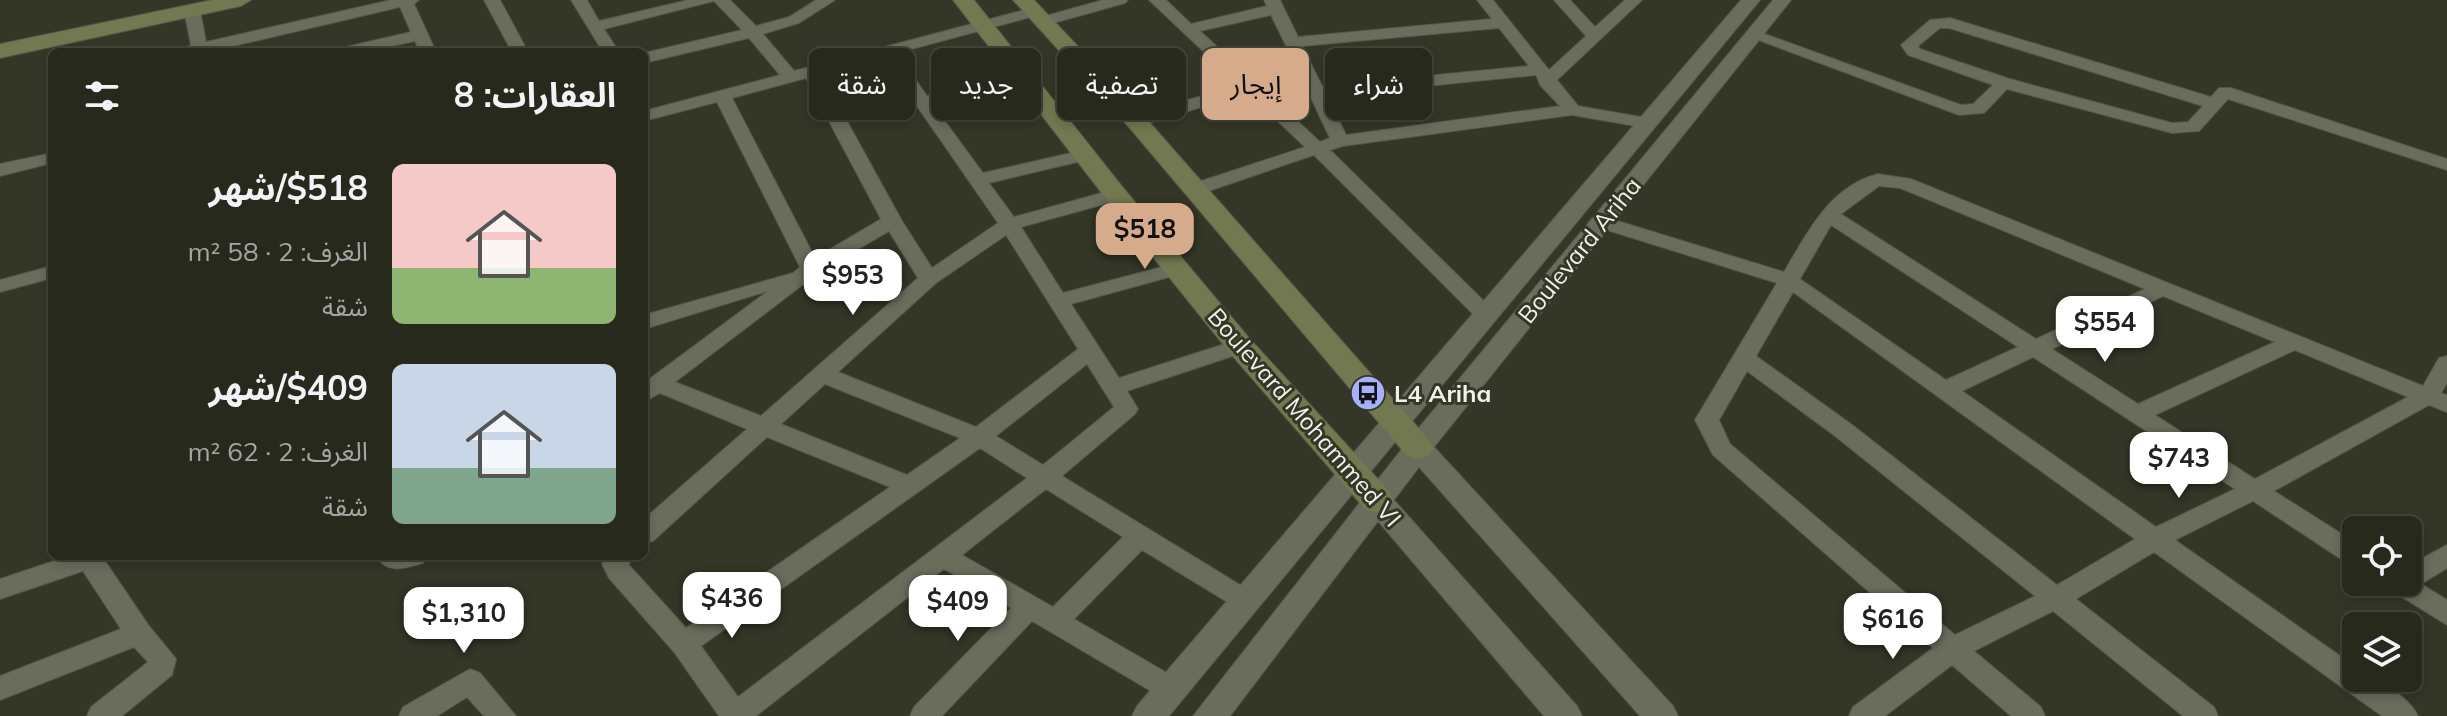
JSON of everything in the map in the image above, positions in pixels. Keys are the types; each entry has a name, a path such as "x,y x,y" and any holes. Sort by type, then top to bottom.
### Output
{"main road":[{"path":"0,46 193,5 241,0"},
{"name":"Boulevard Mohammed VI","path":"963,0 1001,48"},
{"path":"1033,11 1136,121 1418,448"},
{"name":"Boulevard Mohammed VI","path":"1041,99 1240,346 1377,500"}],"street":[{"path":"492,0 518,48"},
{"path":"579,0 609,48"},
{"path":"596,26 707,0"},
{"path":"721,0 791,77"},
{"path":"648,57 794,20 827,0"},
{"path":"893,48 1033,11 1120,0"},
{"path":"1157,0 1209,48"},
{"path":"1485,0 1542,76 1572,110"},
{"path":"1562,0 1594,36"},
{"path":"1317,92 1542,76 1634,0"},
{"name":"Boulevard Ariha","path":"1149,716 1751,0"},
{"name":"Boulevard Ariha","path":"1210,716 1418,448 1782,0"},
{"path":"207,48 408,1 426,48"},
{"path":"1188,29 1274,4 1295,48"},
{"path":"193,5 194,48"},
{"path":"1292,42 1502,23"},
{"path":"2214,104 1950,23 1936,23 1909,45 1914,52 2004,83 2182,130 2193,127 2225,92 2447,165"},
{"path":"361,48 419,35"},
{"path":"1753,35 1959,110 1978,109 2004,83"},
{"path":"648,115 809,72"},
{"path":"1309,77 1340,141"},
{"path":"611,560 684,644 718,711 738,710 746,707 1044,478 1127,409 1009,224 915,91"},
{"path":"722,95 807,272"},
{"path":"923,102 931,100"},
{"path":"1136,121 1202,101"},
{"path":"1193,190 1340,141 1572,110 1647,123"},
{"path":"837,120 892,221 929,279"},
{"path":"1287,120 1486,315"},
{"path":"978,180 1084,155"},
{"path":"0,170 48,159"},
{"path":"2031,716 1721,449 1707,420 1828,214 1869,183 1892,180 2438,400"},
{"path":"648,530 929,279 1009,224 1116,195"},
{"path":"1828,214 2342,547"},
{"path":"652,389 807,272 892,221"},
{"path":"1601,222 1789,280 1947,389 2404,716"},
{"path":"1058,301 1177,269"},
{"path":"648,321 807,272"},
{"path":"0,286 48,273"},
{"path":"1947,389 2163,288"},
{"path":"2137,414 2294,342"},
{"path":"1115,387 1240,346"},
{"path":"684,644 979,437 1090,351"},
{"path":"1745,359 1843,430 2204,716"},
{"path":"2438,400 2447,363"},
{"path":"824,375 979,437 1246,601"},
{"path":"652,389 764,428 908,485"},
{"path":"1863,716 1954,648 2056,598 2155,539 2438,400"},
{"path":"1418,448 1661,716"},
{"name":"Boulevard Mohammed VI","path":"1377,500 1565,716"},
{"path":"1055,622 1140,536"},
{"path":"2422,570 2447,555"},
{"path":"943,556 1171,689"},
{"path":"0,589 89,561 136,629 162,659 162,667 101,716"},
{"path":"2422,596 2447,614"},
{"path":"924,716 1030,606"},
{"path":"0,674 136,629"},
{"path":"0,688 136,629"},
{"path":"413,716 470,681 502,716"}],"place":[{"name":"L4 Ariha","path":"1368,393"}]}
